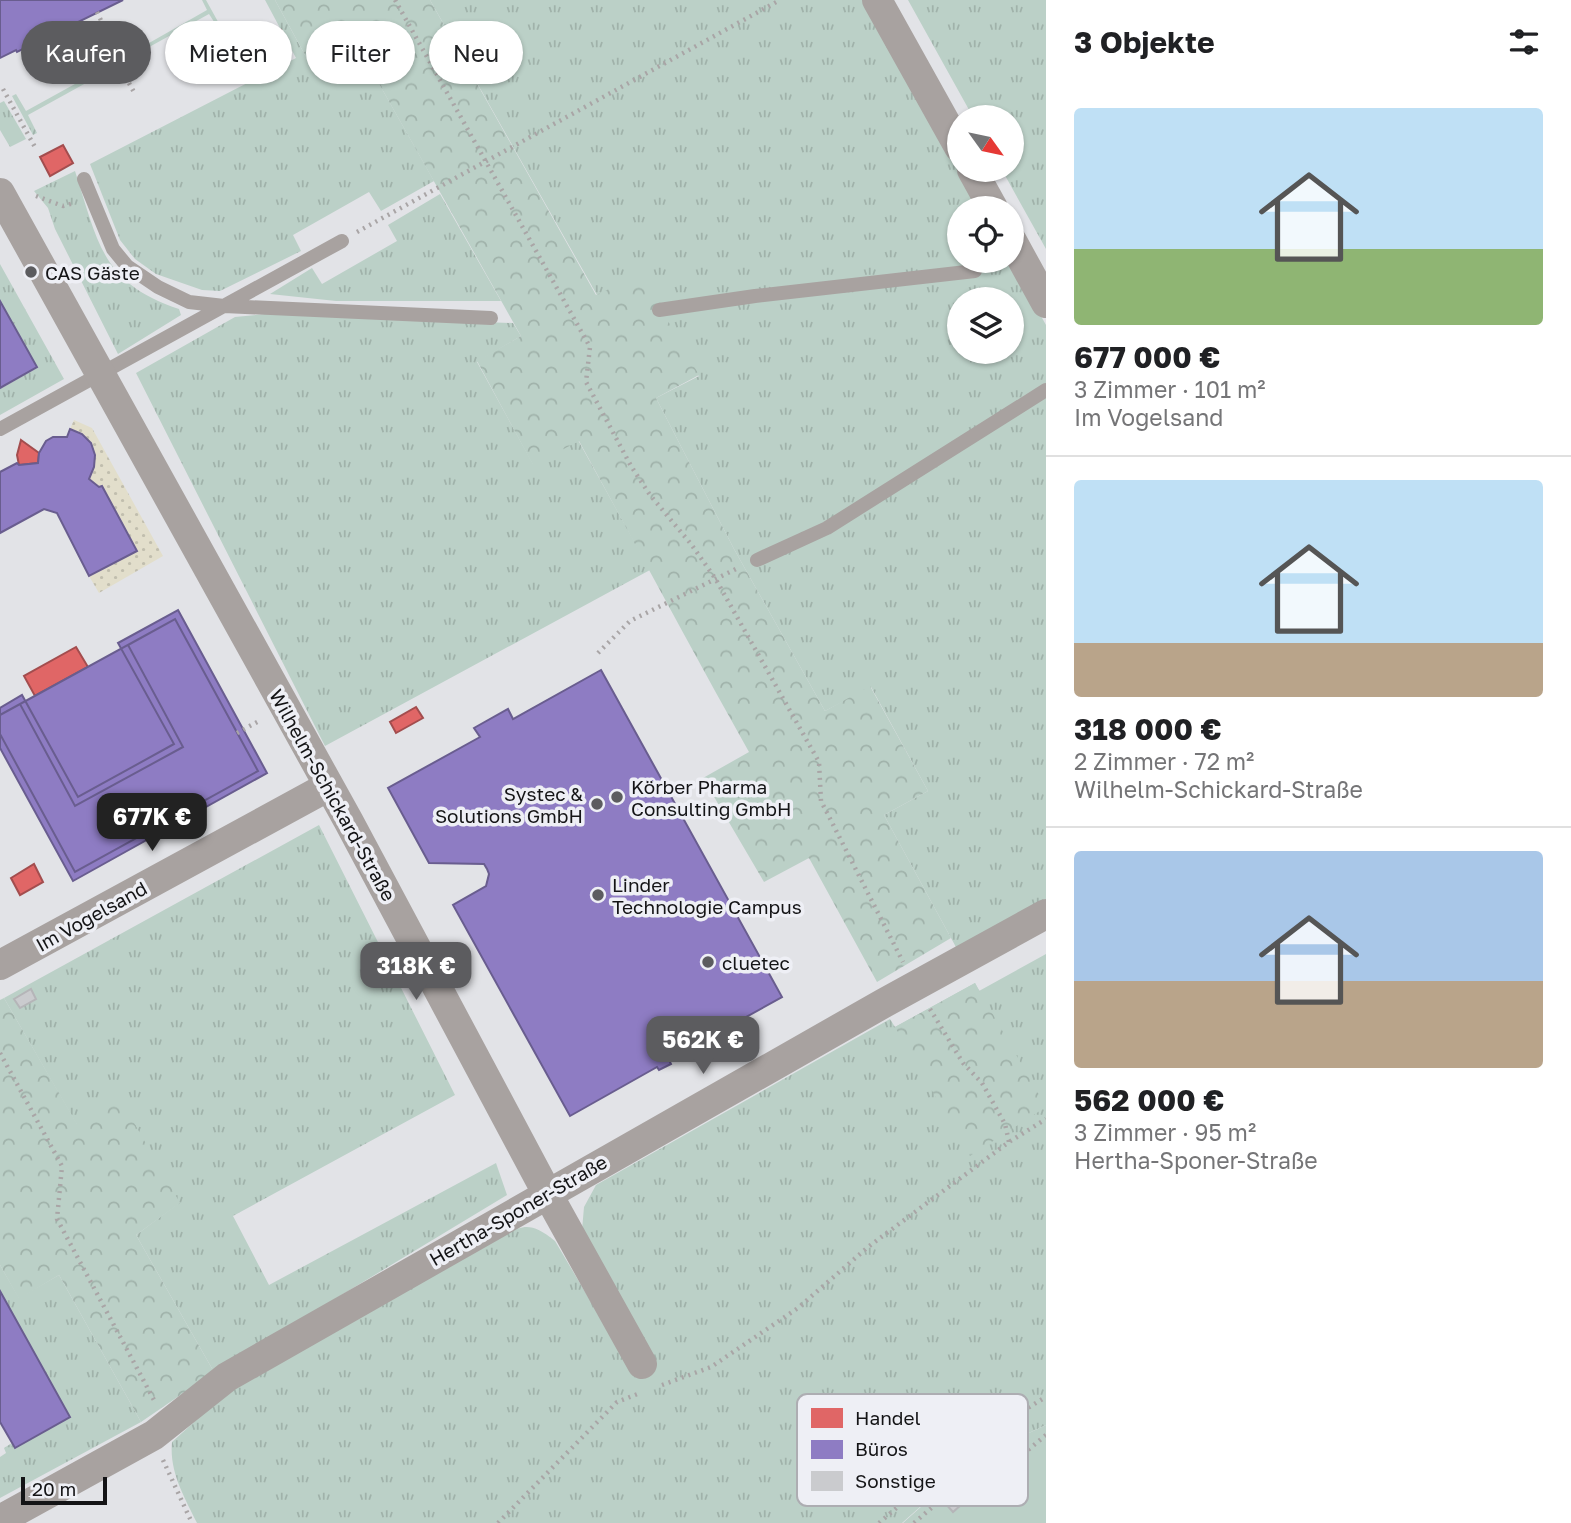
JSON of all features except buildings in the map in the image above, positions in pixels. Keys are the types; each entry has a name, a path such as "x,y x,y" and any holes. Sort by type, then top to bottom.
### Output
{"street":[{"path":"877,0 947,125"},
{"name":"Wilhelm-Schickard-Straße","path":"3,199 329,786 547,1193 642,1364"},
{"path":"1024,263 1046,303"},
{"name":"Im Vogelsand","path":"0,965 329,786"},
{"name":"Hertha-Sponer-Straße","path":"0,1520 161,1430 227,1377 547,1193 1046,914"}],"lane":[{"path":"84,178 113,249 127,266 158,287 189,302 224,306 491,318"},
{"path":"0,429 342,241"},
{"path":"659,310 957,273"},
{"path":"757,559 827,528 1046,390"}],"path":[{"path":"395,0 590,347 586,382 631,466 650,495 715,578 819,762 821,800 916,987 963,1063 982,1083 1005,1124 1009,1142"},
{"path":"342,241 780,0"},
{"path":"97,12 135,94"},
{"path":"2,89 36,149"},
{"path":"3,199 29,194 63,206 92,200"},
{"path":"598,653 630,621 715,578"},
{"path":"237,733 260,721"},
{"path":"0,1053 62,1166 57,1219 161,1430 167,1472 192,1523"},
{"path":"498,1523 617,1402 711,1367 798,1308 868,1247 1009,1142 1046,1119"},
{"path":"1028,1408 1046,1397"},
{"path":"1028,1450 1046,1435"},
{"path":"879,1523 899,1506"},
{"path":"915,1523 934,1506"}],"green space":[{"path":"202,0 206,0 218,21 214,21 209,14 196,21 188,21 207,10"},
{"path":"265,0 275,0 286,21 276,21"},
{"path":"275,0 430,0 442,21 429,21 429,84 477,84 596,295 641,274 699,375 656,398 734,549 825,711 870,686 928,791 884,815 951,938 877,982 809,858 764,882 703,778 749,752 579,441 533,465 477,361 521,336 379,84 415,84 415,21 306,21 306,57 292,31 292,21 286,21"},
{"path":"430,0 864,0 947,149 947,182 966,182 973,196 947,196 947,273 1017,273 1046,325 1046,899 957,949 884,815 928,791 871,687 825,711 734,549 656,398 699,376 597,295 478,84 523,84 523,21 442,21"},
{"path":"908,0 1046,0 1046,249 1024,210 1024,196 1016,196 1009,182 1024,182 1024,105 966,105"},
{"path":"292,31 306,57 306,84 379,84 434,181 381,211 369,192 293,235 301,251 220,291 202,290 156,274 135,259 120,240 90,164 245,84 292,84 292,60 296,58 292,51"},
{"path":"165,34 165,38 151,46 151,42"},
{"path":"75,84 84,84 28,115 37,133 33,135 12,96 16,94 26,111"},
{"path":"4,101 26,139 10,147 0,130 0,103"},
{"path":"75,171 97,239 106,257 118,273 133,286 153,299 179,309 181,315 118,354 55,229 48,208 34,191"},
{"path":"440,194 501,301 336,301 270,294 312,268 322,284 397,241 388,225"},
{"path":"0,264 64,379 0,415 0,389 37,368 0,301"},
{"path":"265,314 513,323 521,336 477,362 533,464 578,440 650,570 325,746 136,373 235,317"},
{"path":"319,825 455,1095 233,1216 269,1285 496,1163 507,1195 214,1372 136,1235 179,1203 77,1125 4,998"},
{"path":"1046,954 1046,1425 1028,1433 1028,1394 797,1394 797,1506 921,1506 902,1523 197,1523 175,1474 172,1442 225,1394 491,1241 517,1229 537,1229 555,1241 633,1373 582,1230 584,1207 596,1185 890,1019 895,1027 975,983 979,991"},
{"path":"975,983 1046,1107 970,1156 895,1027"},
{"path":"4,998 77,1124 121,1100 180,1203 136,1235 214,1372 141,1422 59,1275 19,1299 0,1265 0,1000"},
{"path":"0,1265 19,1298 59,1275 141,1422 0,1498 0,1457 6,1453 4,1448 12,1443 15,1448 70,1417 0,1291"},
{"path":"1046,1425 1046,1523 903,1523 922,1506 1028,1506 1028,1433"}],"sand":[{"path":"74,420 92,428 163,556 99,593 89,576 136,550 102,486 99,487 89,479 94,455 84,437 70,429"}],"place":[{"name":"CAS Gäste","path":"31,272"},
{"name":"Körber Pharma Consulting GmbH","path":"617,797"},
{"name":"Systec & Solutions GmbH","path":"597,804"},
{"name":"Linder Technologie Campus","path":"598,895"},
{"name":"cluetec","path":"708,962"}]}
